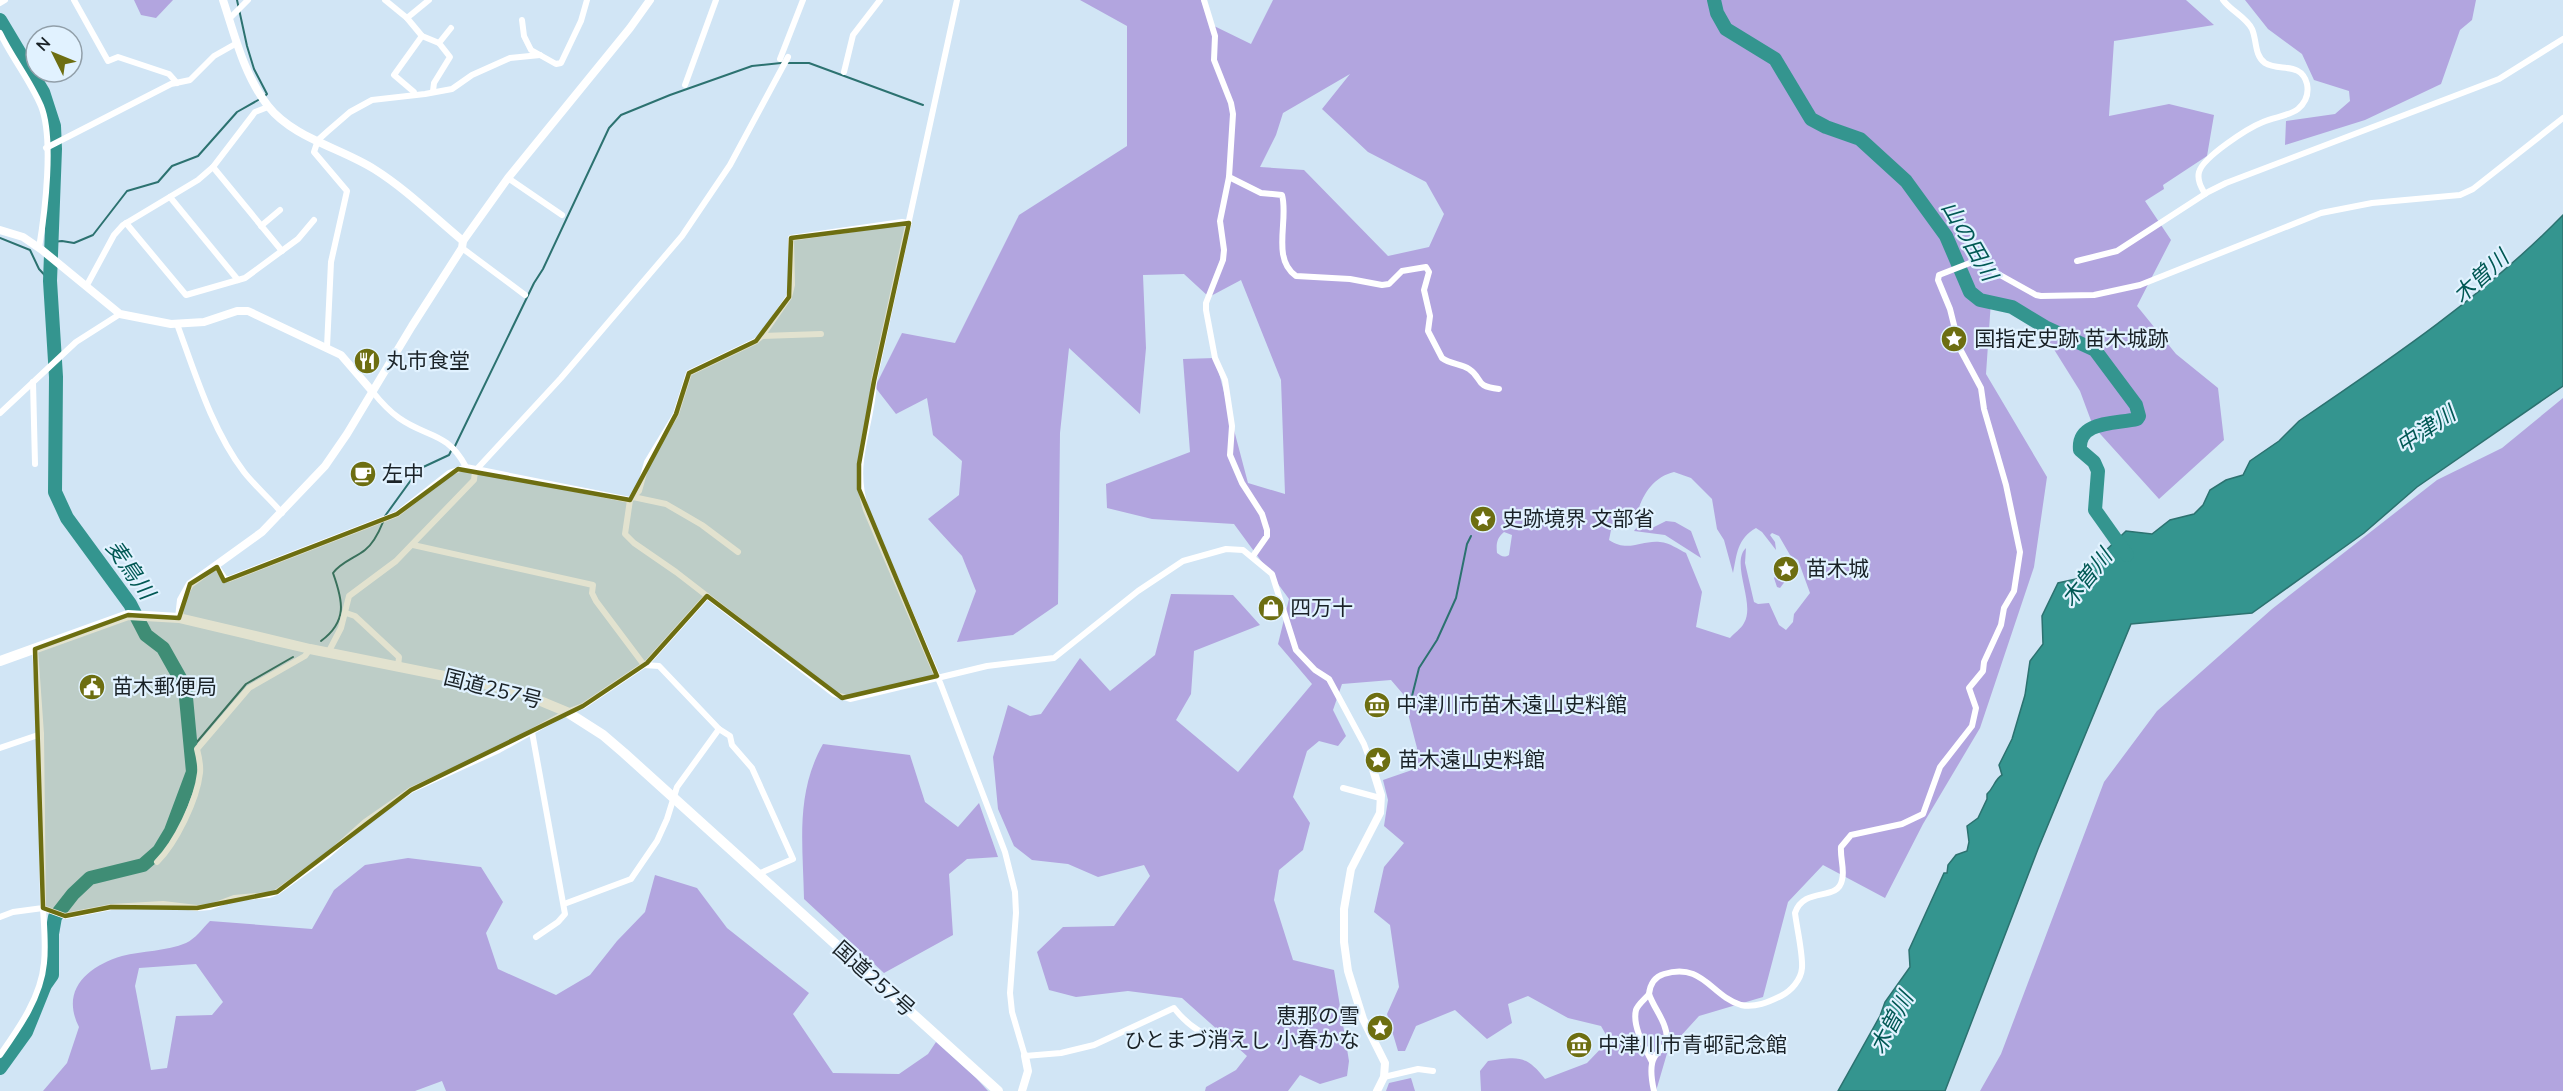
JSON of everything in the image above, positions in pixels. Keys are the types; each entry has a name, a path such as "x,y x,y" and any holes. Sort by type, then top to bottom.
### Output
{"highway":[{"name":"国道257号","path":"0,661 97,624 128,615 179,618 310,649 514,690 567,712 603,735 998,1091"}],"street":[{"path":"0,3 5,0"},
{"path":"74,0 108,61 118,57 169,74 177,83"},
{"path":"223,0 249,75 268,107 284,121 375,170 462,245 525,295"},
{"path":"229,19 248,0"},
{"path":"385,0 407,18 422,36 439,43 450,57 434,83 433,91"},
{"path":"407,18 429,0"},
{"path":"522,20 524,36 531,50 556,64 564,60 587,0"},
{"path":"179,618 185,592 190,584 217,567 262,532 325,466 348,434 462,245 508,178 650,0"},
{"path":"685,85 716,0"},
{"path":"780,59 803,0"},
{"path":"844,72 852,35 880,0"},
{"path":"957,0 874,381 859,464 859,489 937,676 1005,852 1015,892 1016,913 1010,993 1012,1012 1028,1071 1022,1091"},
{"path":"1204,0 1215,36 1214,60 1233,114 1229,177 1220,221 1224,250 1206,303 1206,310 1215,358 1226,380 1232,426 1230,455 1242,483 1262,514 1267,530 1267,536 1253,556"},
{"path":"2205,194 2198,178 2205,162 2248,130 2294,111 2307,95 2307,85 2299,72 2290,67 2271,66 2263,61 2258,53 2254,34 2249,24 2223,0"},
{"path":"439,43 451,28"},
{"path":"0,33 41,107 46,129 43,226 39,248"},
{"path":"414,95 414,92 394,75 422,36"},
{"path":"2077,261 2117,251 2205,194 2237,179 2499,79 2563,39"},
{"path":"46,148 171,84 190,81 214,56 237,44"},
{"path":"327,348 332,262 347,191 314,152 318,140 362,104 381,97 414,95 452,88 472,75 510,58 540,55"},
{"path":"328,652 341,628 349,596 413,545 474,480 475,471 561,378 682,236 730,165 788,57"},
{"path":"87,285 114,235 126,223 198,180 213,167 255,112 268,107"},
{"path":"1652,1062 1639,1032 1636,1018 1638,1006 1649,994 1652,983 1659,975 1676,972 1699,976 1730,999 1745,1006 1757,1005 1787,993 1796,983 1802,970 1795,913 1798,905 1806,898 1838,889 1842,880 1841,847 1851,836 1902,824 1923,814 1940,767 1972,726 1976,708 1970,688 1983,671 1984,662 2001,625 2004,609 2014,591 2020,552 2006,485 1984,409 1981,388 1960,349 1950,309 1938,280 1940,275 1975,261 2036,295 2042,296 2094,295 2140,285 2321,213 2372,204 2460,195 2473,189 2563,117"},
{"path":"213,167 282,251"},
{"path":"1229,177 1261,193 1282,195 1283,252 1287,267 1296,276 1350,279 1382,285 1389,284 1402,271 1426,267 1429,272 1424,290 1430,316 1428,331 1442,358 1466,367 1473,372 1478,383 1499,389"},
{"path":"508,178 562,215"},
{"path":"170,196 238,280"},
{"path":"261,226 280,210"},
{"path":"126,223 186,295 245,278 298,239 314,220"},
{"path":"909,223 893,223 791,238 792,285 789,297 762,336 756,341 688,373 676,414 652,452 639,491 632,498 625,534 842,698 850,699 937,676 952,675 998,664 1054,658 1138,591 1183,561 1226,549 1243,550 1253,556 1272,574 1296,650 1315,670 1329,679 1364,744 1380,798 1377,824 1351,868 1345,900 1344,942 1348,971 1363,1019 1385,1063 1384,1077 1377,1091"},
{"path":"0,230 23,237 39,248 120,314 177,324 204,322 237,311 248,311 327,348 352,365 372,391 399,418 441,438 454,450 465,467 475,471 666,504 702,525 738,552"},
{"path":"0,413 76,342 120,314"},
{"path":"177,324 192,366 229,450 244,472 282,513"},
{"path":"762,336 821,334"},
{"path":"33,382 35,464"},
{"path":"217,567 225,579 229,579 400,512 449,473 465,467"},
{"path":"413,545 593,585 592,593 596,601 644,665 659,666 719,729 730,736 732,745 752,768 793,859 758,874"},
{"path":"0,917 13,912 47,908 62,915 111,907 162,904 210,907 234,898 269,895 277,892 328,855 365,822 411,790 500,750 567,712 583,706 644,665 660,651 707,596"},
{"path":"346,614 355,616 399,657 399,667"},
{"path":"0,1055 23,1022 43,973 47,908 41,734 35,649"},
{"path":"157,862 174,842 199,781 201,770 197,749 249,688 305,656 310,649"},
{"path":"564,904 631,879 657,841 677,787 719,729"},
{"path":"532,732 565,914 558,922 536,937"},
{"path":"0,748 41,734"},
{"path":"1343,788 1380,798"},
{"path":"1649,994 1660,1014 1667,1038 1666,1044 1654,1056 1652,1062 1654,1091"},
{"path":"1025,1056 1061,1053 1094,1045 1174,1008 1187,1024 1207,1036 1227,1042"},
{"path":"1384,1077 1418,1069 1433,1071"}],"highlighted area":[{"path":"909,223 874,381 859,464 859,489 937,676 842,698 707,596 647,663 583,706 411,790 277,892 197,908 111,907 65,916 43,908 35,649 128,615 179,618 190,584 217,567 224,581 397,514 458,469 630,500 676,414 689,373 756,341 789,297 791,238"}],"shaded area":[{"path":"134,0 173,0 156,18 141,15"},
{"path":"1080,0 1201,0 1210,24 1251,44 1273,0 2186,0 2214,25 2114,41 2109,116 2169,104 2214,115 2207,156 2163,185 2164,189 2145,201 2171,240 2137,306 2176,354 2218,388 2224,440 2159,499 2093,426 2080,391 2045,335 1991,301 1986,374 2047,477 2034,567 1980,728 1923,824 1885,898 1823,865 1788,902 1763,997 1699,1016 1668,1050 1656,1091 1481,1091 1480,1071 1488,1061 1520,1059 1532,1065 1545,1079 1587,1063 1609,1040 1601,1026 1568,1018 1528,996 1508,1004 1512,1023 1487,1039 1455,1010 1416,1026 1405,1051 1398,1051 1387,1014 1399,987 1390,925 1374,912 1384,867 1404,843 1384,826 1388,800 1383,780 1412,770 1417,748 1403,694 1391,680 1342,684 1333,710 1346,736 1338,746 1319,741 1307,751 1293,797 1310,823 1303,850 1279,870 1274,900 1293,960 1334,970 1349,1061 1347,1076 1320,1084 1300,1075 1288,1091 1205,1091 1206,1087 1236,1070 1247,1056 1182,998 1128,991 1076,997 1049,990 1037,952 1063,927 1114,926 1150,876 1144,865 1098,877 1068,864 1032,860 1014,846 998,809 993,757 1008,705 1030,716 1041,714 1080,658 1110,691 1155,655 1171,594 1233,595 1260,625 1194,651 1191,694 1176,720 1238,772 1312,684 1278,644 1289,599 1234,524 1152,519 1107,508 1106,484 1190,452 1183,359 1215,358 1248,483 1285,494 1281,380 1241,280 1209,297 1184,274 1143,275 1146,348 1140,414 1069,348 1060,433 1058,604 1013,635 957,642 976,591 962,556 928,519 959,495 962,461 933,435 927,398 896,414 875,387 902,333 955,343 1019,215 1127,146 1127,26","holes":["1350,74 1322,109 1368,152 1426,182 1444,214 1429,247 1388,256 1304,170 1260,167 1276,135 1283,113","1674,472 1691,478 1712,499 1717,529 1724,540 1733,573 1741,542 1756,528 1776,550 1775,542 1770,535 1772,533 1779,536 1790,555 1798,560 1810,593 1794,614 1793,622 1786,630 1779,625 1769,603 1754,602 1745,563 1746,548 1741,563 1747,615 1743,625 1730,638 1696,627 1702,592 1686,553 1664,543 1622,546 1609,540 1611,530 1636,519 1648,490 1659,478","1504,532 1512,535 1509,555 1506,556 1497,553 1498,541"]},
{"path":"2245,0 2476,0 2472,20 2460,30 2441,84 2365,120 2285,145 2286,121 2335,114 2350,101 2349,91 2314,80 2302,54 2268,29"},
{"path":"2563,398 2563,1091 1980,1091 2001,1054 2104,782 2157,711 2272,609 2437,480 2502,448"},
{"path":"1666,521 1675,522 1691,531 1701,558 1665,535 1634,531 1637,527 1654,527"},
{"path":"1780,569 1786,580 1780,588 1777,587 1774,578"},
{"path":"823,744 910,755 925,802 958,827 979,803 998,857 967,859 949,874 953,935 884,973 804,899 802,839 804,801 814,763"},
{"path":"408,858 481,867 503,902 486,933 498,969 556,995 590,975 617,941 645,912 655,875 697,888 727,928 809,993 793,1014 833,1073 899,1074 928,1054 936,1042 988,1091 446,1091 442,1081 415,1091 43,1091 67,1063 79,1027 74,1014 75,991 88,973 122,956 171,948 186,943 210,921 312,929 334,890 365,865","holes":["196,964 223,1002 212,1015 176,1016 167,1068 151,1070 135,986 139,968"]},
{"path":"1411,1078 1415,1091 1386,1091 1389,1083"}],"water":[{"path":"2563,215 2563,386 2417,487 2364,533 2252,613 2131,624 2038,849 1945,1091 1838,1091 1880,1016 1885,1002 1910,967 1909,950 1944,873 1947,873 1948,865 1956,855 1967,851 1969,842 1967,826 1978,818 1987,794 2002,775 1999,765 2012,739 2025,695 2030,661 2043,644 2042,616 2058,583 2076,579 2126,531 2152,534 2170,520 2194,514 2203,505 2210,490 2226,480 2243,475 2250,461 2279,441 2299,421 2470,299"}],"waterway":[{"path":"237,0 247,46 254,69 267,94 265,96"},
{"name":"山の田川","path":"1714,0 1717,13 1726,29 1775,59 1811,119 1860,139 1906,181 1946,236 1970,292 1980,300 2012,307 2045,327 2095,350 2136,405 2139,416 2137,419 2091,428 2081,440 2080,450 2094,462 2098,471 2095,510 2127,555"},
{"name":"麦鳥川","path":"0,20 43,92 54,126 50,281 56,377 55,492 67,518 130,604 146,635 163,648 185,687 193,772 171,831 159,851 143,865 90,878 73,894 55,917 52,934 52,975 45,985 26,1032 0,1068"},
{"path":"455,446 534,283 543,269 609,128 621,115 752,66 781,63 809,63 923,105"},
{"path":"52,242 74,243 93,235 127,191 158,182 172,166 198,156 237,112 260,99"},
{"path":"0,238 30,250 39,269 50,281"},
{"path":"385,516 419,469 449,455 451,451"},
{"path":"321,641 336,626 341,610 333,573 368,547 383,522"},
{"path":"1410,704 1419,668 1437,640 1456,598 1467,544 1471,536"},
{"path":"191,749 246,684 293,657"}],"place":[{"name":"国指定史跡 苗木城跡","path":"1954,339"},
{"name":"丸市食堂","path":"367,361"},
{"name":"左中","path":"363,474"},
{"name":"史跡境界 文部省","path":"1483,519"},
{"name":"苗木城","path":"1786,569"},
{"name":"四万十","path":"1271,608"},
{"name":"苗木郵便局","path":"92,687"},
{"name":"中津川市苗木遠山史料館","path":"1377,705"},
{"name":"苗木遠山史料館","path":"1378,760"},
{"name":"恵那の雪 ひとまづ消えし 小春かな","path":"1380,1028"},
{"name":"中津川市青邨記念館","path":"1579,1045"}],"water label":[{"name":"木曽川","path":"2481,277"},
{"name":"中津川","path":"2426,430"},
{"name":"木曽川","path":"2087,578"},
{"name":"木曽川","path":"1892,1023"}]}
